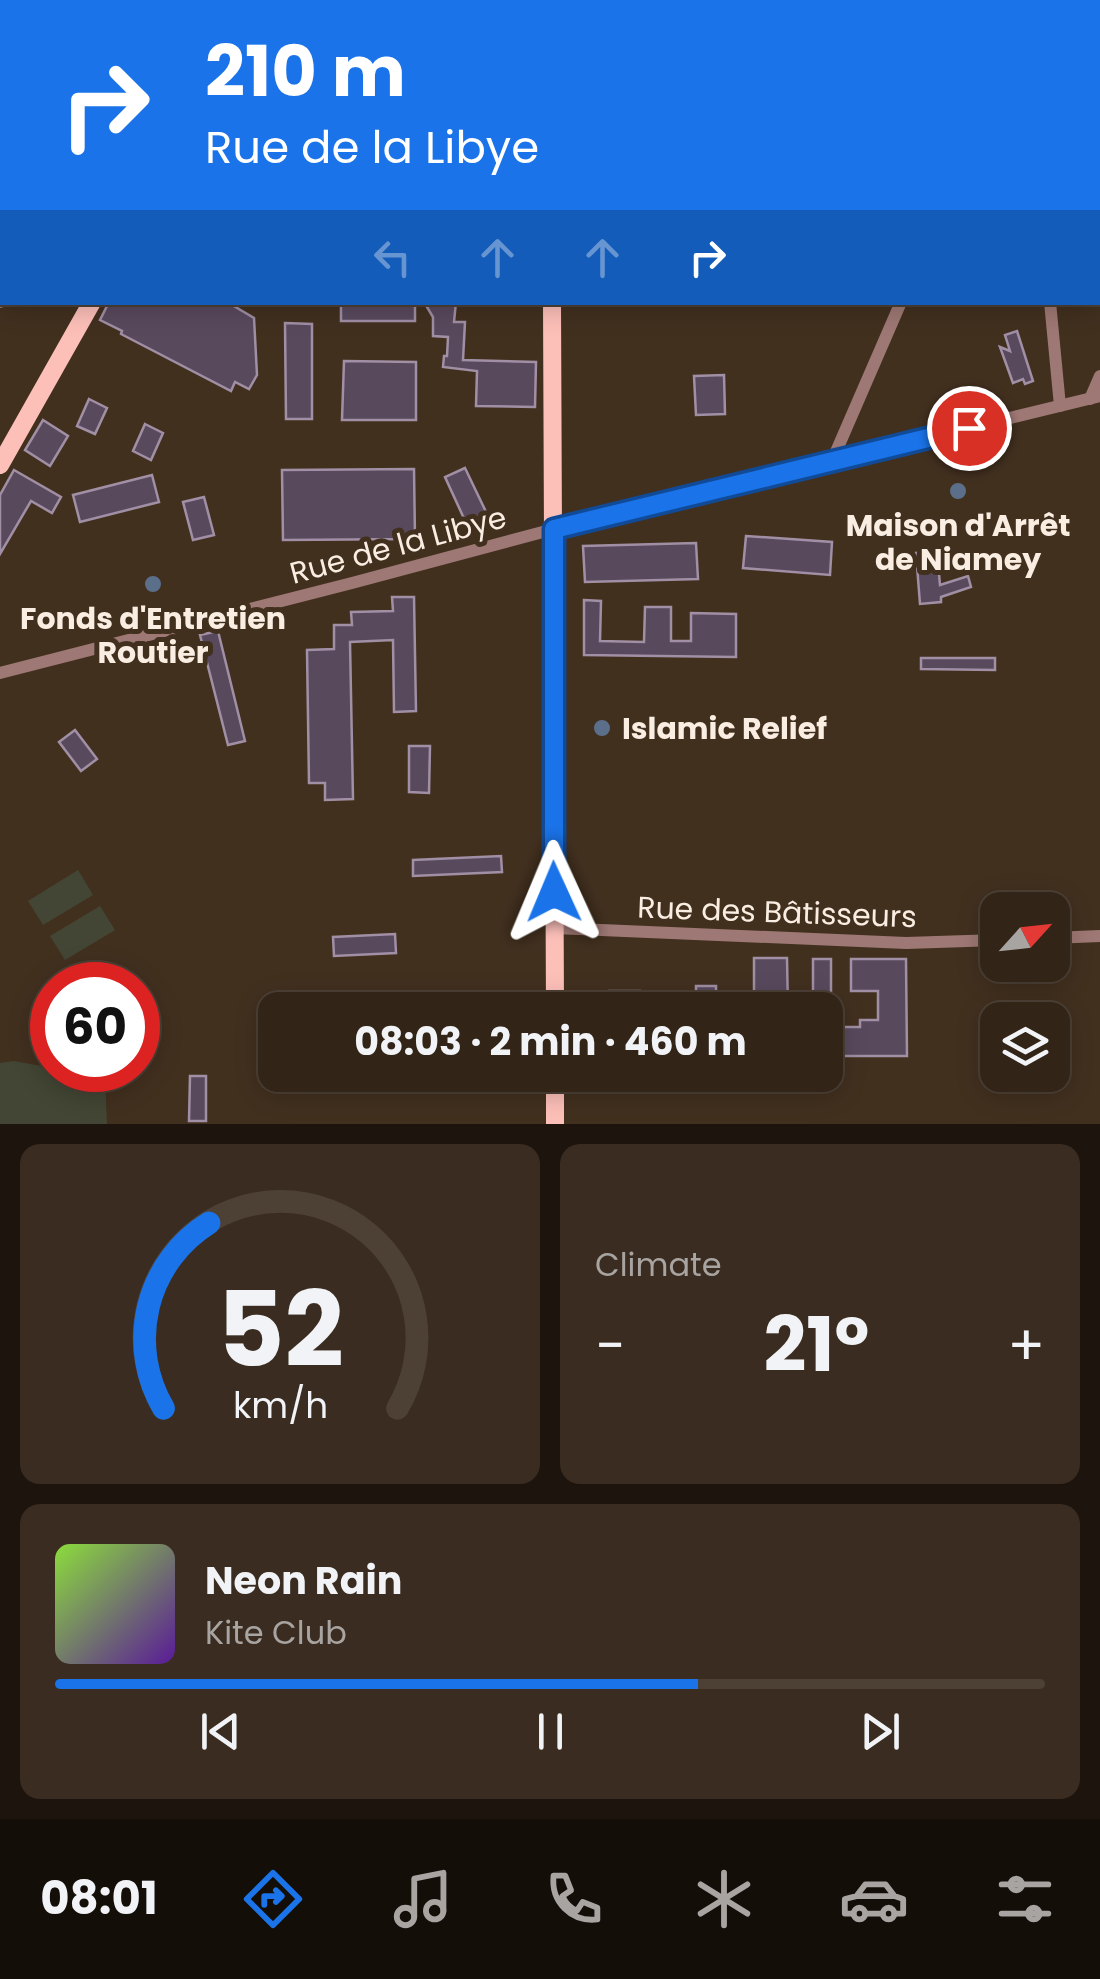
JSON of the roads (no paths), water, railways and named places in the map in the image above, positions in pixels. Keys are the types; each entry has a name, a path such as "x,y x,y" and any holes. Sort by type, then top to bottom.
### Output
{"main road":[{"path":"0,465 8,432 90,305"},
{"path":"552,305 555,992"},
{"path":"555,1092 555,1124"}],"street":[{"path":"832,461 900,305"},
{"path":"1050,305 1060,406"},
{"path":"1095,398 1100,376"},
{"name":"Rue de la Libye","path":"0,672 554,529 1095,398"},
{"name":"Rue des Bâtisseurs","path":"556,928 906,943 980,941"},
{"path":"1070,937 1100,936"}],"place":[{"name":"Maison d'Arrêt de Niamey","path":"958,491"},
{"name":"Fonds d'Entretien Routier","path":"153,584"},
{"name":"Islamic Relief","path":"602,728"}]}
